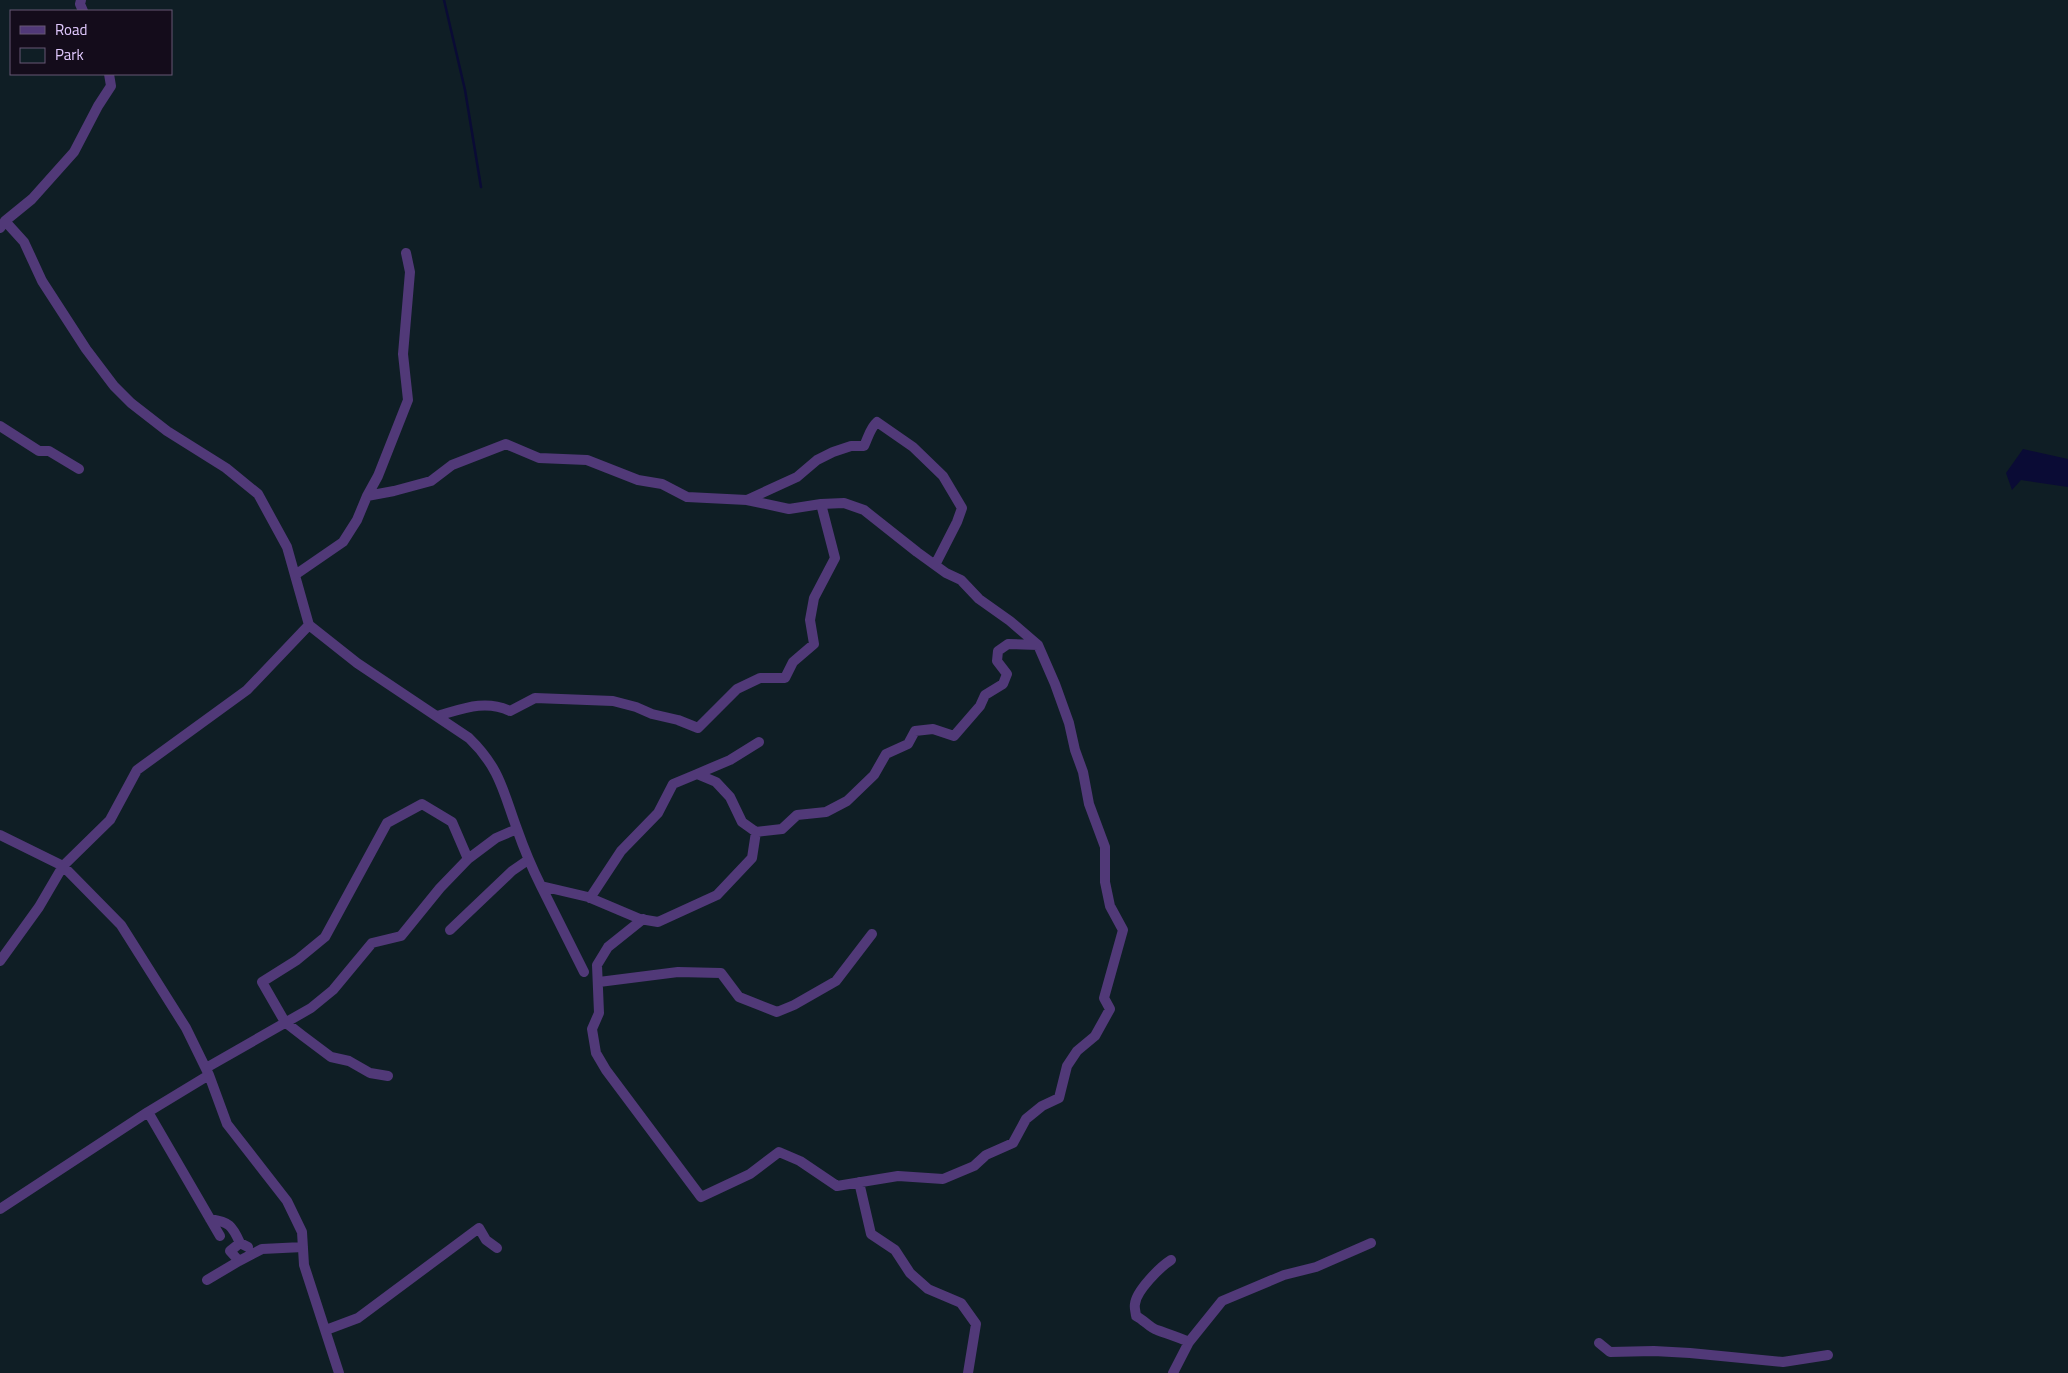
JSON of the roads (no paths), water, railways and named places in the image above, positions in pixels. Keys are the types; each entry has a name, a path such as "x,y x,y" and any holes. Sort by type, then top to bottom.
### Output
{"street":[{"path":"109,75 111,86 98,106 74,152 32,198 2,224 24,242 42,280 86,349 114,386 131,403 167,431 226,468 258,494 287,547 309,625 357,663 469,738 485,753 504,788 528,860 584,972"},
{"path":"295,575 343,542 357,520 378,476 408,400 403,354 410,272 406,253"},
{"path":"747,500 797,477 817,460 833,452 851,446 864,446 870,436 872,427 877,422 913,447 942,476 962,508 935,565"},
{"path":"0,426 39,451 48,451 79,469"},
{"path":"367,496 394,492 431,481 452,465 506,444 539,458 586,460 638,480 662,484 687,497 747,500 789,509 821,504 844,503 864,510 935,565 961,580 979,599 1010,621 1038,645 1069,723 1075,750 1083,772 1089,804 1105,847 1105,882 1110,906 1123,930 1104,998 1110,1009 1095,1036 1077,1051 1067,1066 1059,1098 1042,1106 1026,1119 1013,1143 986,1155 974,1166 944,1179 898,1176 837,1186 800,1161 779,1152 750,1174 701,1197 606,1070 596,1053 592,1029 599,1013 597,965 608,947 643,920"},
{"path":"437,716 476,705 498,705 510,711 535,698 613,700 698,728 737,689 760,678 785,678 793,662 814,644 810,620 814,598 835,558 821,504"},
{"path":"0,961 39,907 63,866 110,820 137,770 248,690 309,625"},
{"path":"697,774 716,782 730,796 742,822 756,832 782,829 797,815 826,812 848,800 874,775 886,754 908,744 915,731 933,729 954,736 980,706 985,695 1003,684 1007,674 997,661 998,650 1008,644 1038,645"},
{"path":"590,898 621,851 658,813 673,784 730,760 759,742"},
{"path":"388,1076 370,1073 349,1061 331,1057 285,1022 262,982 297,960 324,937 387,823 422,804 452,822 468,859"},
{"path":"0,1209 208,1071 310,1008 333,990 372,943 400,936 440,888 468,859 496,838 517,829"},
{"path":"541,886 590,898 643,920 658,922 717,896 752,858 756,832"},
{"path":"0,835 63,866 121,925 186,1028 208,1071 227,1124 286,1201 302,1232 304,1265 339,1373"},
{"path":"450,930 512,871 528,860"},
{"path":"599,982 678,972 721,972 739,997 777,1012 794,1005 836,981 872,934"},
{"path":"148,1112 220,1236"},
{"path":"859,1182 871,1234 895,1250 910,1273 928,1289 961,1303 976,1324 968,1373"},
{"path":"210,1219 224,1221 234,1228 244,1245 230,1251 239,1261"},
{"path":"326,1330 358,1318 479,1228 486,1240 496,1248"},
{"path":"1173,1373 1189,1342 1222,1301 1284,1275 1316,1267 1371,1243"},
{"path":"207,1280 262,1249 303,1247"},
{"path":"1171,1260 1162,1266 1138,1294 1135,1305 1136,1316 1155,1330 1169,1333 1189,1342"},
{"path":"1599,1343 1610,1352 1654,1351 1690,1353 1783,1362 1828,1355"}],"waterway":[{"path":"444,0 465,90 481,187"}]}
